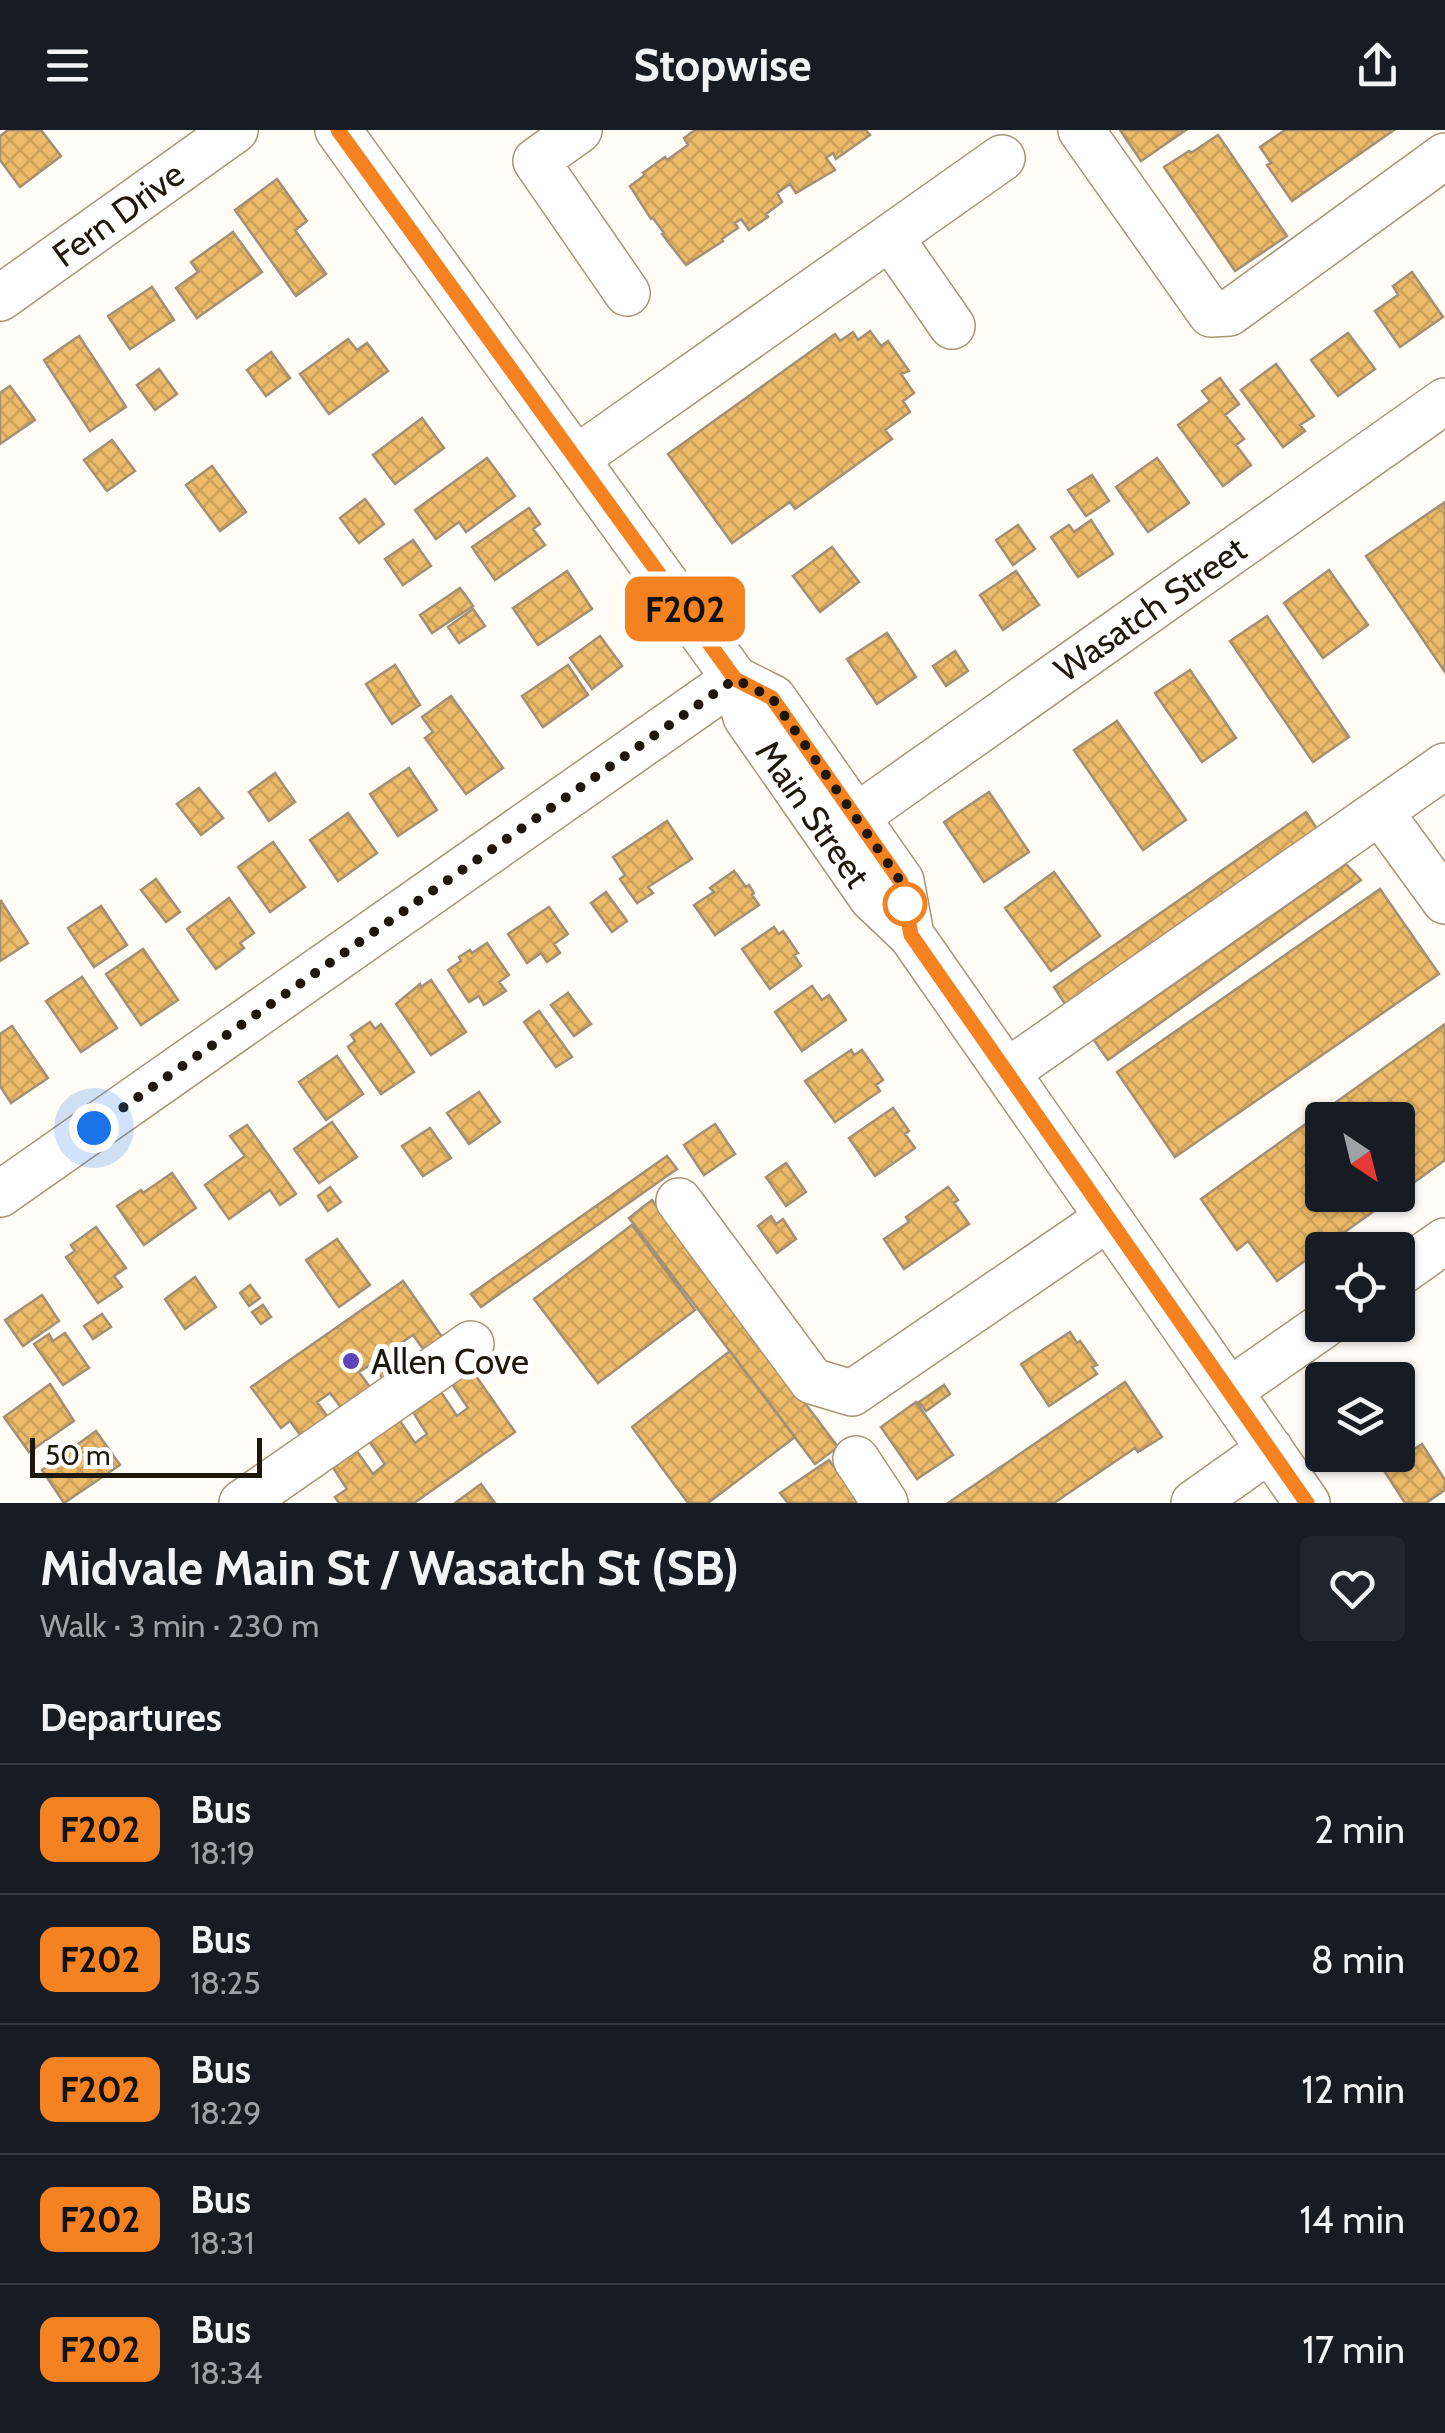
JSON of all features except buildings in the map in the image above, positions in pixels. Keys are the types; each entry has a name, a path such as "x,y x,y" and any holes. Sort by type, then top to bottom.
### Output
{"street":[{"name":"Fern Drive","path":"0,298 235,130"},
{"name":"Main Street","path":"338,130 735,679 746,717 872,898 911,935 1308,1503"},
{"path":"578,130 536,161 627,293"},
{"path":"1081,130 1211,314 1229,314 1434,149"},
{"path":"577,458 1002,158"},
{"path":"890,237 952,326"},
{"name":"Wasatch Street","path":"856,816 1445,400"},
{"name":"Main Street","path":"735,679 772,698 856,816 901,882 911,935"},
{"path":"0,1194 735,679"},
{"path":"1007,1072 1445,766"},
{"path":"1380,812 1445,901"},
{"path":"679,1201 812,1381 852,1393 1108,1218"},
{"path":"1415,1262 1445,1242"},
{"path":"1229,1391 1305,1338"},
{"path":"242,1503 471,1344"},
{"path":"1194,1503 1270,1449"},
{"path":"856,1458 885,1503"}],"bus line":[{"name":"F202","path":"338,130 735,679 772,698 901,882 911,935 1307,1503"}],"place":[{"name":"Allen Cove","path":"351,1361"}],"route":[{"path":"94,1128 735,679 772,698 901,882 906,908 905,904"}]}
